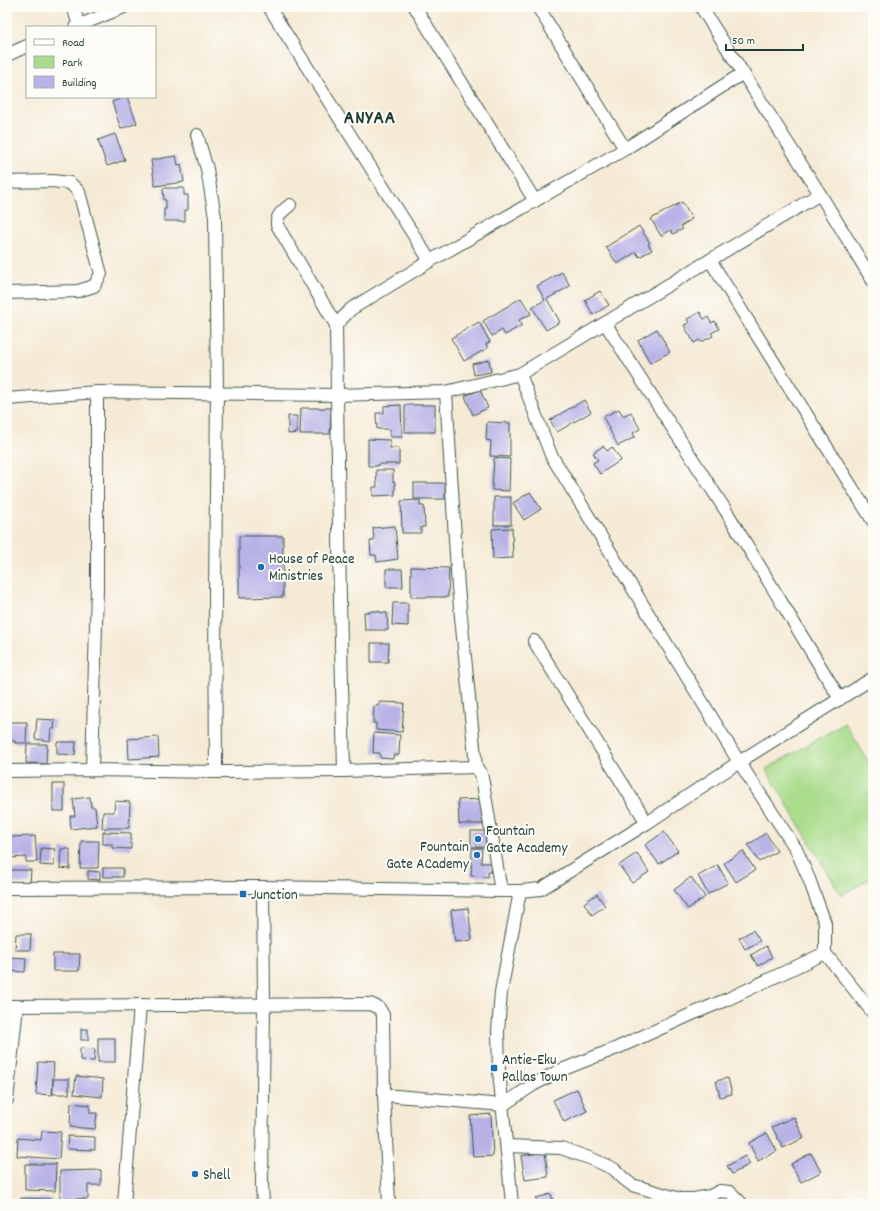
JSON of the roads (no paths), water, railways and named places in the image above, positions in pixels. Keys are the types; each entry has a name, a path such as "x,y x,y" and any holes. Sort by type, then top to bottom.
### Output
{"street":[{"path":"73,7 77,26 124,7"},
{"path":"269,7 430,261"},
{"path":"415,7 535,201"},
{"path":"538,7 625,149"},
{"path":"701,7 820,194 873,281"},
{"path":"7,55 26,46"},
{"path":"336,325 352,309 430,261 625,149 743,73"},
{"path":"197,135 207,170 215,217 217,393 215,593 216,772"},
{"path":"7,182 52,181 70,183 79,192 101,274 94,286 78,291 7,293"},
{"path":"7,399 97,392 337,395 446,392 520,374 820,194"},
{"path":"290,205 278,216 277,225 336,325 344,771"},
{"path":"710,260 873,521"},
{"path":"605,323 726,511 840,699"},
{"path":"520,374 551,455 739,762 796,849 810,879 825,922 825,953 873,1013"},
{"path":"92,770 97,596 97,392"},
{"path":"446,392 458,587 476,767 481,774 483,783 501,892"},
{"path":"534,642 647,823"},
{"path":"7,888 263,887 501,892 541,889 873,678"},
{"path":"7,771 344,771 476,767"},
{"path":"262,1204 264,1004 263,887"},
{"path":"512,1204 499,1071 498,1031 501,992 520,891"},
{"path":"384,1095 503,1105 533,1084 559,1071 618,1048 728,999 825,953"},
{"path":"7,1100 12,1006 370,1004 379,1008 383,1015 384,1095 389,1204"},
{"path":"124,1204 140,1005"},
{"path":"506,1146 561,1148 592,1159 614,1170 624,1180 632,1185 666,1199 694,1199 710,1196 720,1191 730,1192 742,1204"}],"place":[{"name":"House of Peace Ministries","path":"261,567"},
{"name":"Fountain Gate Academy","path":"478,839"},
{"name":"Fountain Gate ACademy","path":"477,855"},
{"name":"Junction","path":"243,894"},
{"name":"Antie-Eku Pallas Town","path":"494,1068"},
{"name":"Shell","path":"195,1174"}],"district":[{"name":"ANYAA","path":"370,116"}]}
